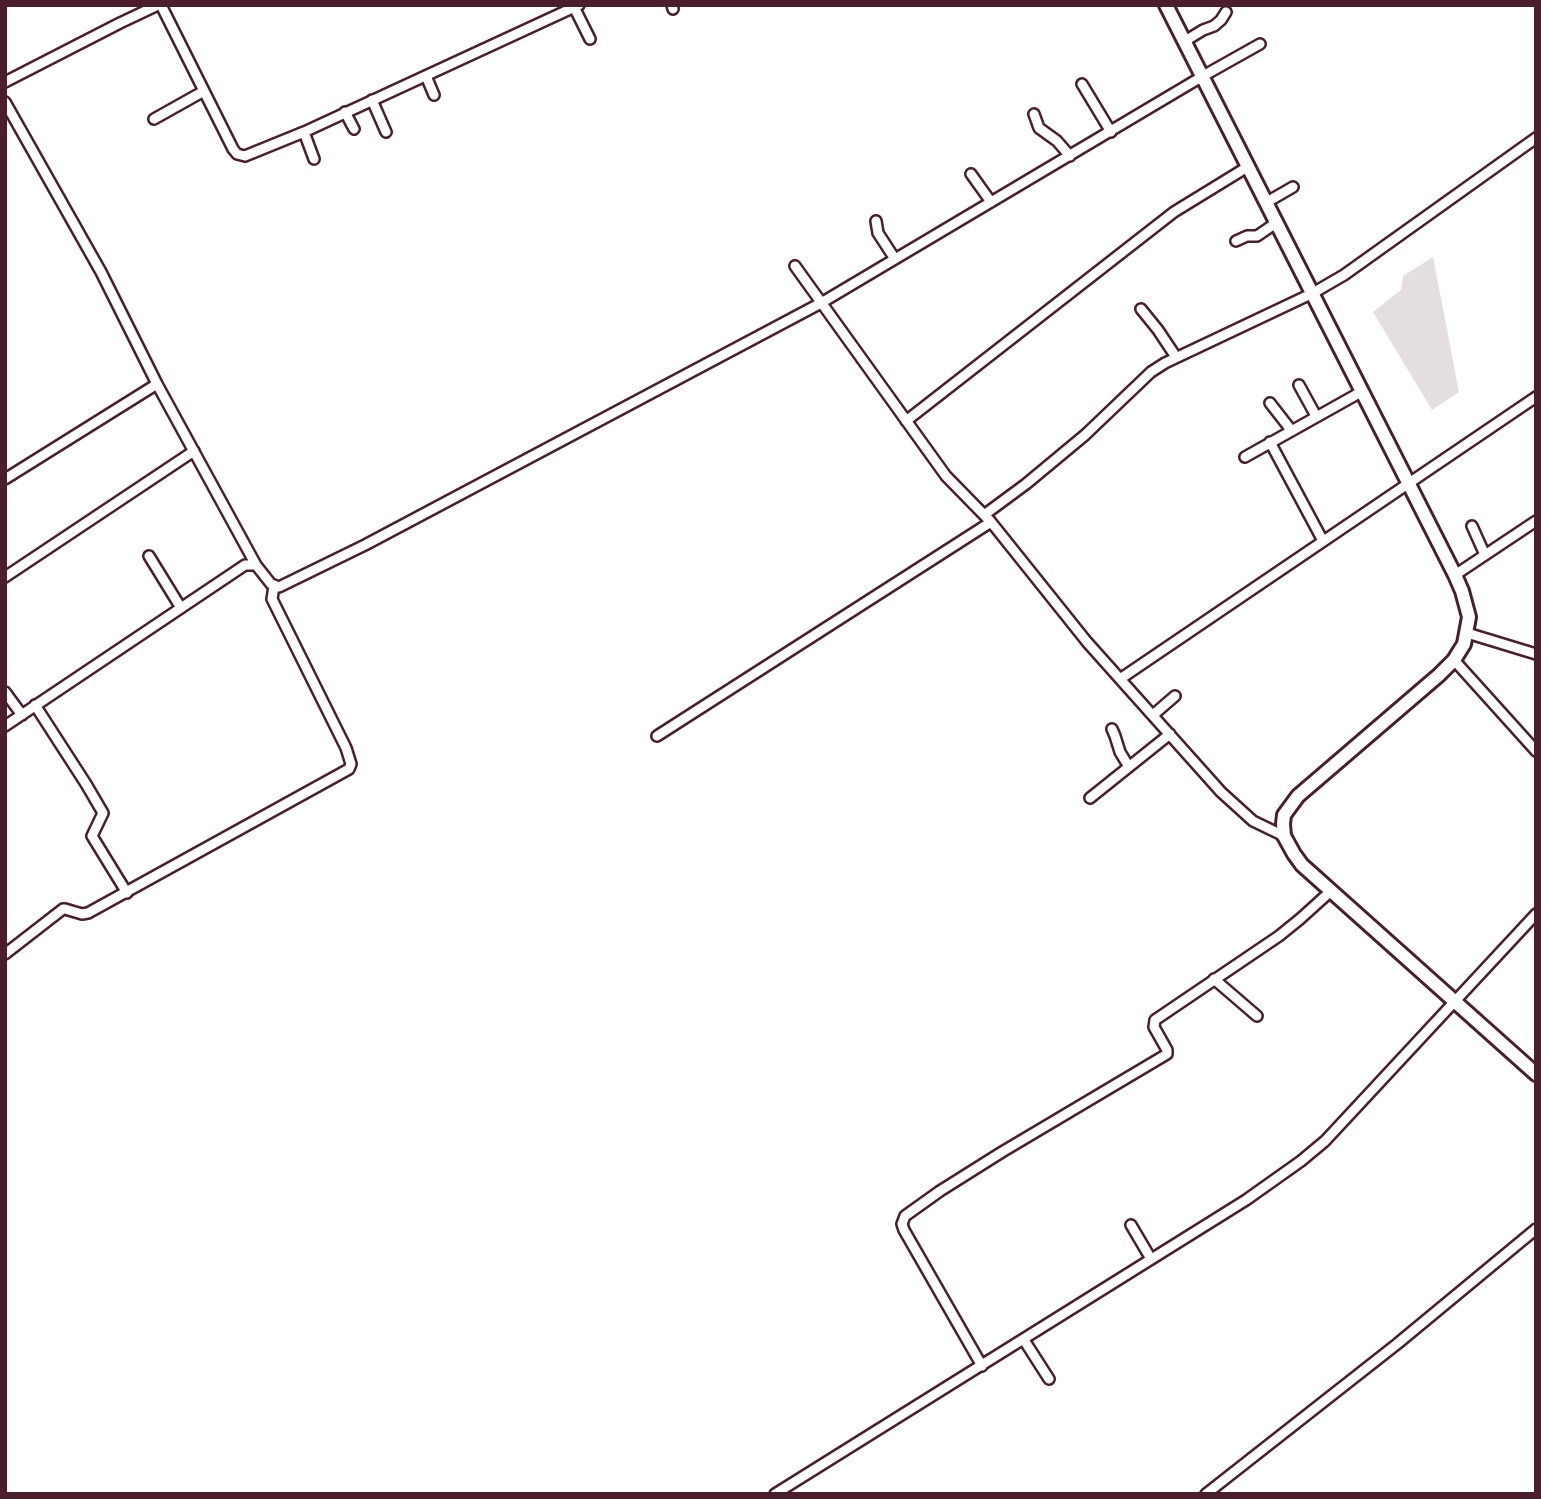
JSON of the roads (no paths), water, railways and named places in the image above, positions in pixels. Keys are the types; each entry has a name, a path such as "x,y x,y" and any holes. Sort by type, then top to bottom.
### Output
{"main road":[{"path":"1166,5 1455,575 1469,617 1464,643 1454,660 1298,796 1284,815 1284,836 1302,865 1536,1074"}],"street":[{"path":"5,82 160,5 233,149 237,154 248,156 576,6 590,39"},
{"path":"1185,41 1214,26 1226,12"},
{"path":"274,586 284,585 365,545 821,303 1260,44"},
{"path":"426,76 434,95"},
{"path":"1083,84 1111,132"},
{"path":"154,119 204,91"},
{"path":"372,100 386,132"},
{"path":"5,102 101,272 157,384 256,565 274,586 272,599 346,748 351,766 88,913 63,909 5,954"},
{"path":"345,112 354,129"},
{"path":"1034,114 1039,128 1057,141 1070,156"},
{"path":"304,132 314,159"},
{"path":"657,736 786,655 988,519 1085,435 1151,372 1313,293 1344,275 1536,138"},
{"path":"906,421 1174,212 1249,166"},
{"path":"971,174 991,202"},
{"path":"1267,202 1293,187"},
{"path":"876,221 878,233 895,259"},
{"path":"1236,241 1247,236 1257,236 1276,223"},
{"path":"795,266 946,476 988,519 1087,642 1240,811 1253,821 1284,836"},
{"path":"1142,310 1177,357"},
{"path":"5,480 157,384"},
{"path":"1299,385 1316,416"},
{"path":"1245,457 1362,392"},
{"path":"1120,678 1536,397"},
{"path":"1270,403 1291,430"},
{"path":"1270,442 1323,541"},
{"path":"5,577 194,451"},
{"path":"1455,575 1536,521"},
{"path":"1472,526 1485,555"},
{"path":"149,556 181,608"},
{"path":"5,726 245,565 256,565"},
{"path":"1467,634 1536,654"},
{"path":"1454,660 1536,751"},
{"path":"5,692 22,715"},
{"path":"1153,715 1175,696"},
{"path":"36,705 103,814 92,836 127,892"},
{"path":"1111,729 1129,767"},
{"path":"1090,798 1170,734"},
{"path":"982,1366 904,1230 902,1224 905,1216 992,1159 1162,1058 1167,1054 1167,1046 1154,1027 1155,1020 1290,928 1331,891"},
{"path":"775,1494 1246,1200 1307,1156 1325,1141 1536,914"},
{"path":"1214,979 1257,1016"},
{"path":"1131,1225 1151,1258"},
{"path":"1206,1494 1536,1229"},
{"path":"1024,1340 1049,1379"}],"waterway":[{"path":"1472,435 1536,390"}]}
